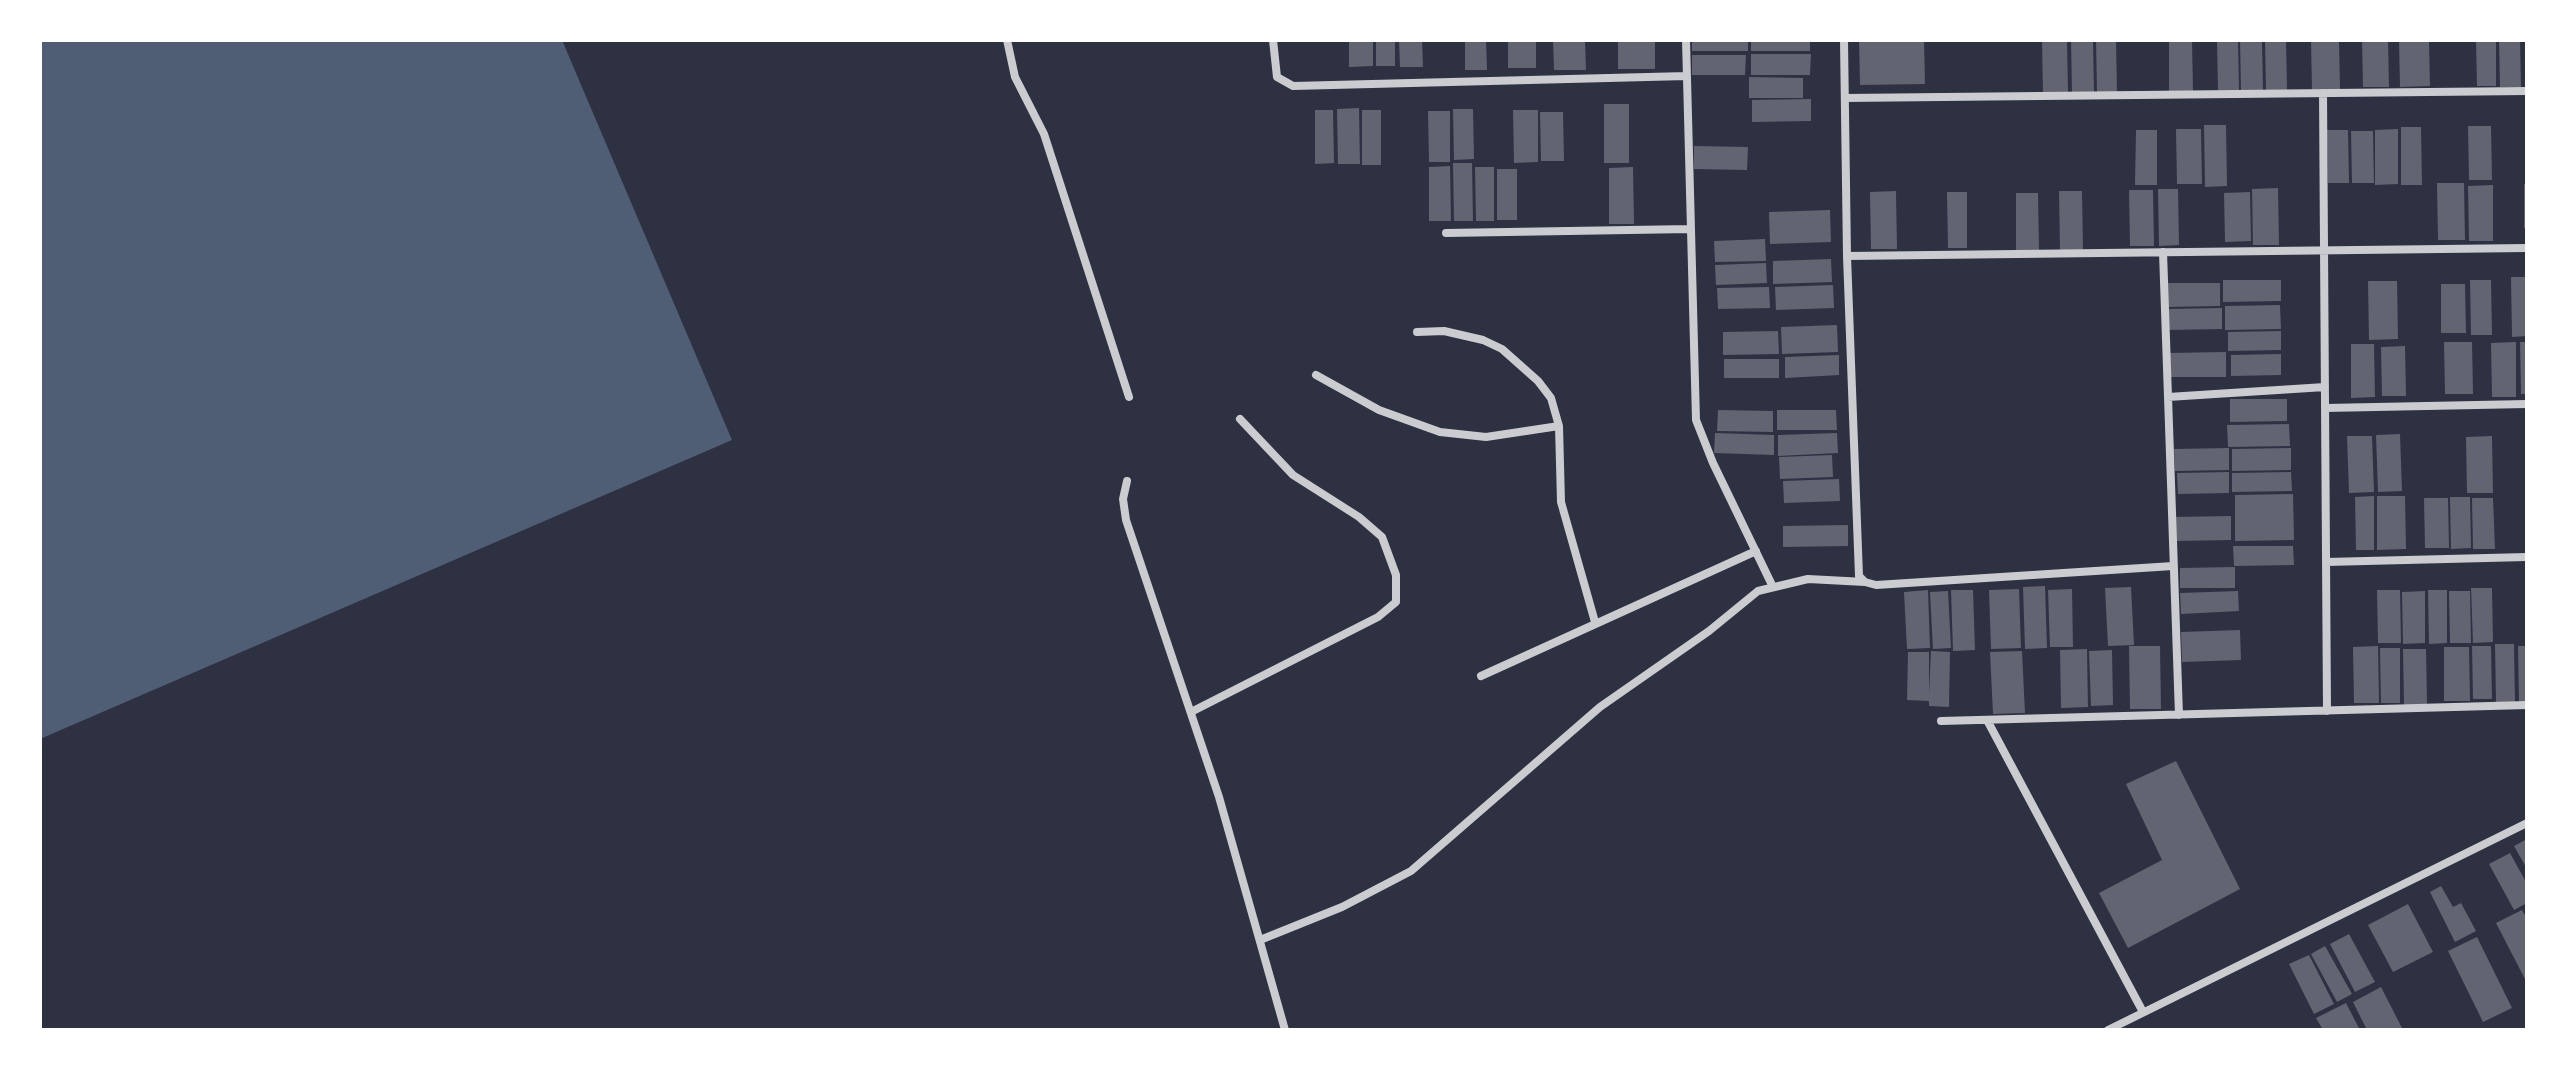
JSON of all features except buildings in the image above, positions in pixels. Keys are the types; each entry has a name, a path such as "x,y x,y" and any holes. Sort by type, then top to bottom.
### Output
{"street":[{"path":"1007,40 1015,77 1044,134 1129,397"},
{"path":"1273,40 1277,77 1293,86 1687,76"},
{"path":"1686,40 1696,420 1713,463 1772,585"},
{"path":"1844,40 1857,561 1865,582"},
{"path":"1845,98 2527,91"},
{"path":"2323,93 2327,711"},
{"path":"1446,233 1690,229"},
{"path":"1847,256 2527,248"},
{"path":"2163,252 2179,715"},
{"path":"1417,332 1444,331 1483,340 1502,349 1538,381 1551,398 1559,426 1561,502 1595,622"},
{"path":"1316,375 1379,410 1440,432 1486,437 1559,426"},
{"path":"2168,397 2325,387"},
{"path":"2325,408 2527,404"},
{"path":"1191,712 1390,611 1396,602 1396,575 1382,537 1293,475 1240,419"},
{"path":"1127,481 1123,499 1126,520 1219,797 1285,1030"},
{"path":"1481,676 1756,551"},
{"path":"2326,562 2527,557"},
{"path":"1260,940 1342,907 1411,871 1600,707 1709,631 1758,591 1772,585 1808,579 1876,585 2173,566"},
{"path":"1941,721 2527,705"},
{"path":"1987,720 2143,1012"},
{"path":"2108,1030 2527,823"}],"water":[{"path":"40,40 562,40 732,440 40,739"}]}
